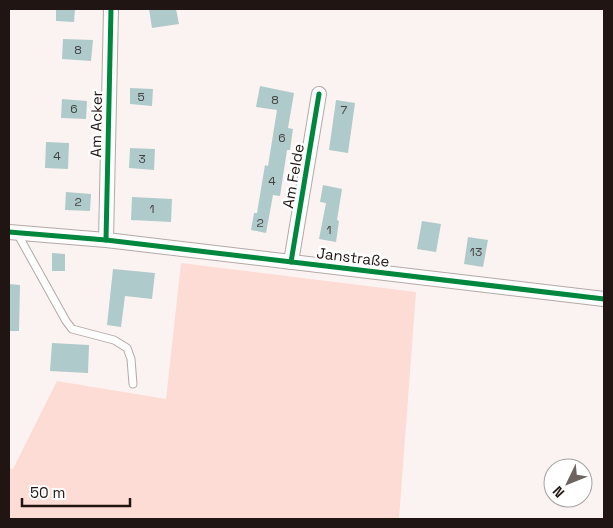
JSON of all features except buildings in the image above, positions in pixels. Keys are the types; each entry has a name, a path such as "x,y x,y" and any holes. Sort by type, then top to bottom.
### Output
{"street":[{"name":"Am Acker","path":"106,240 111,9"},
{"name":"Am Felde","path":"290,262 319,94"},
{"name":"Janstraße","path":"13,233 106,240 604,299"}],"lane":[{"path":"13,233 72,329 114,340 127,348 131,359 133,384"}],"shaded area":[{"path":"181,263 416,292 399,519 9,519 9,468 13,469 57,381 166,399"}],"cycle path":[{"path":"106,240 111,9"},
{"path":"291,262 319,94"},
{"path":"9,232 106,240 604,299"}]}
